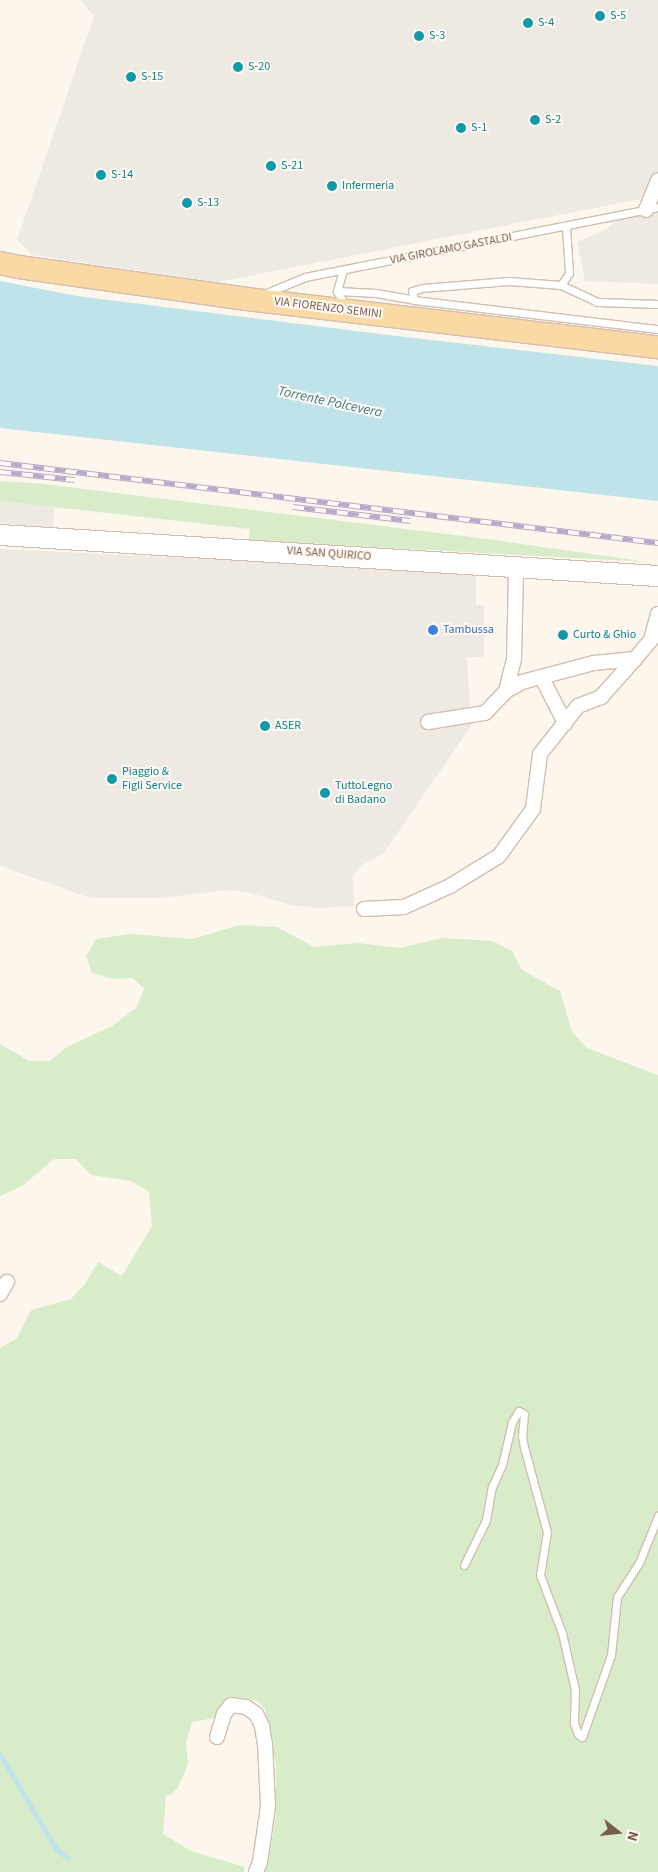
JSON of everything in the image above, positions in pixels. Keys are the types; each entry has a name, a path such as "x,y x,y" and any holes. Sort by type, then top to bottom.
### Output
{"main road":[{"name":"VIA FIORENZO SEMINI","path":"0,263 248,299 342,301 658,347"},
{"name":"VIA SAN QUIRICO","path":"0,535 658,576"}],"street":[{"path":"652,208 658,180"},
{"path":"506,690 514,659 516,568"},
{"path":"364,909 404,907 450,886 499,856 533,809 540,754 578,706 601,697 635,659 651,640 658,614"},
{"path":"428,722 485,713 506,690 522,682 594,663 635,659"},
{"path":"542,678 565,722"},
{"path":"216,1737 224,1714 231,1706 246,1707 256,1714 262,1726 265,1744 268,1806 260,1862 256,1872"}],"lane":[{"name":"VIA GIROLAMO GASTALDI","path":"248,299 305,277 652,208"},
{"path":"561,285 569,273 566,226"},
{"path":"343,270 342,301 376,293 414,300 658,329"},
{"path":"414,300 412,291 422,288 508,281 561,285 597,302 658,304"},
{"path":"464,1565 486,1520 492,1486 502,1465 512,1422 519,1411 524,1414 524,1447 548,1532 540,1576 562,1633 575,1690 574,1723 578,1734 582,1737 611,1656 617,1597 639,1563 658,1516"}],"shaded area":[{"path":"80,0 658,0 658,175 646,198 218,282 32,255 17,240 94,16"},
{"path":"658,212 658,284 585,281 577,242 605,230 619,218"},
{"path":"0,501 55,507 53,528 0,523"},
{"path":"0,549 476,572 476,605 484,605 484,657 467,657 471,726 383,854 362,865 353,876 354,906 316,908 291,905 247,892 228,890 160,898 90,898 0,866"}],"green space":[{"path":"0,481 44,484 495,540 647,562 249,540 250,529 0,501"},
{"path":"240,925 277,927 314,947 358,943 400,948 442,938 493,941 512,951 522,970 560,991 572,1032 587,1048 658,1075 658,1872 264,1872 276,1815 276,1767 265,1709 258,1701 237,1697 227,1699 214,1718 192,1722 186,1743 188,1764 178,1788 170,1795 166,1795 163,1834 191,1851 245,1867 244,1872 0,1872 0,1348 17,1338 31,1310 71,1299 85,1284 98,1262 122,1276 152,1226 149,1192 131,1181 91,1175 76,1159 54,1159 22,1186 0,1196 0,1044 29,1061 50,1061 67,1047 112,1026 136,1008 144,989 133,978 113,979 92,973 86,956 96,939 130,934 192,939"}],"water":[{"name":"Torrente Polcevera","path":"0,281 77,296 388,335 658,366 658,501 0,428"}],"waterway":[{"path":"0,1754 56,1849 68,1858"}],"railway":[{"path":"0,463 658,543"},
{"path":"0,472 75,480"},
{"path":"293,507 410,521"}],"place":[{"name":"S-5","path":"600,16"},
{"name":"S-4","path":"528,23"},
{"name":"S-3","path":"419,36"},
{"name":"S-20","path":"238,67"},
{"name":"S-15","path":"131,77"},
{"name":"S-2","path":"535,120"},
{"name":"S-1","path":"461,128"},
{"name":"S-21","path":"271,166"},
{"name":"S-14","path":"101,175"},
{"name":"Infermeria","path":"332,186"},
{"name":"S-13","path":"187,203"},
{"name":"Tambussa","path":"433,630"},
{"name":"Curto & Ghio","path":"563,635"},
{"name":"ASER","path":"265,726"},
{"name":"Piaggio & Figli Service","path":"112,779"},
{"name":"TuttoLegno di Badano","path":"325,793"}]}
